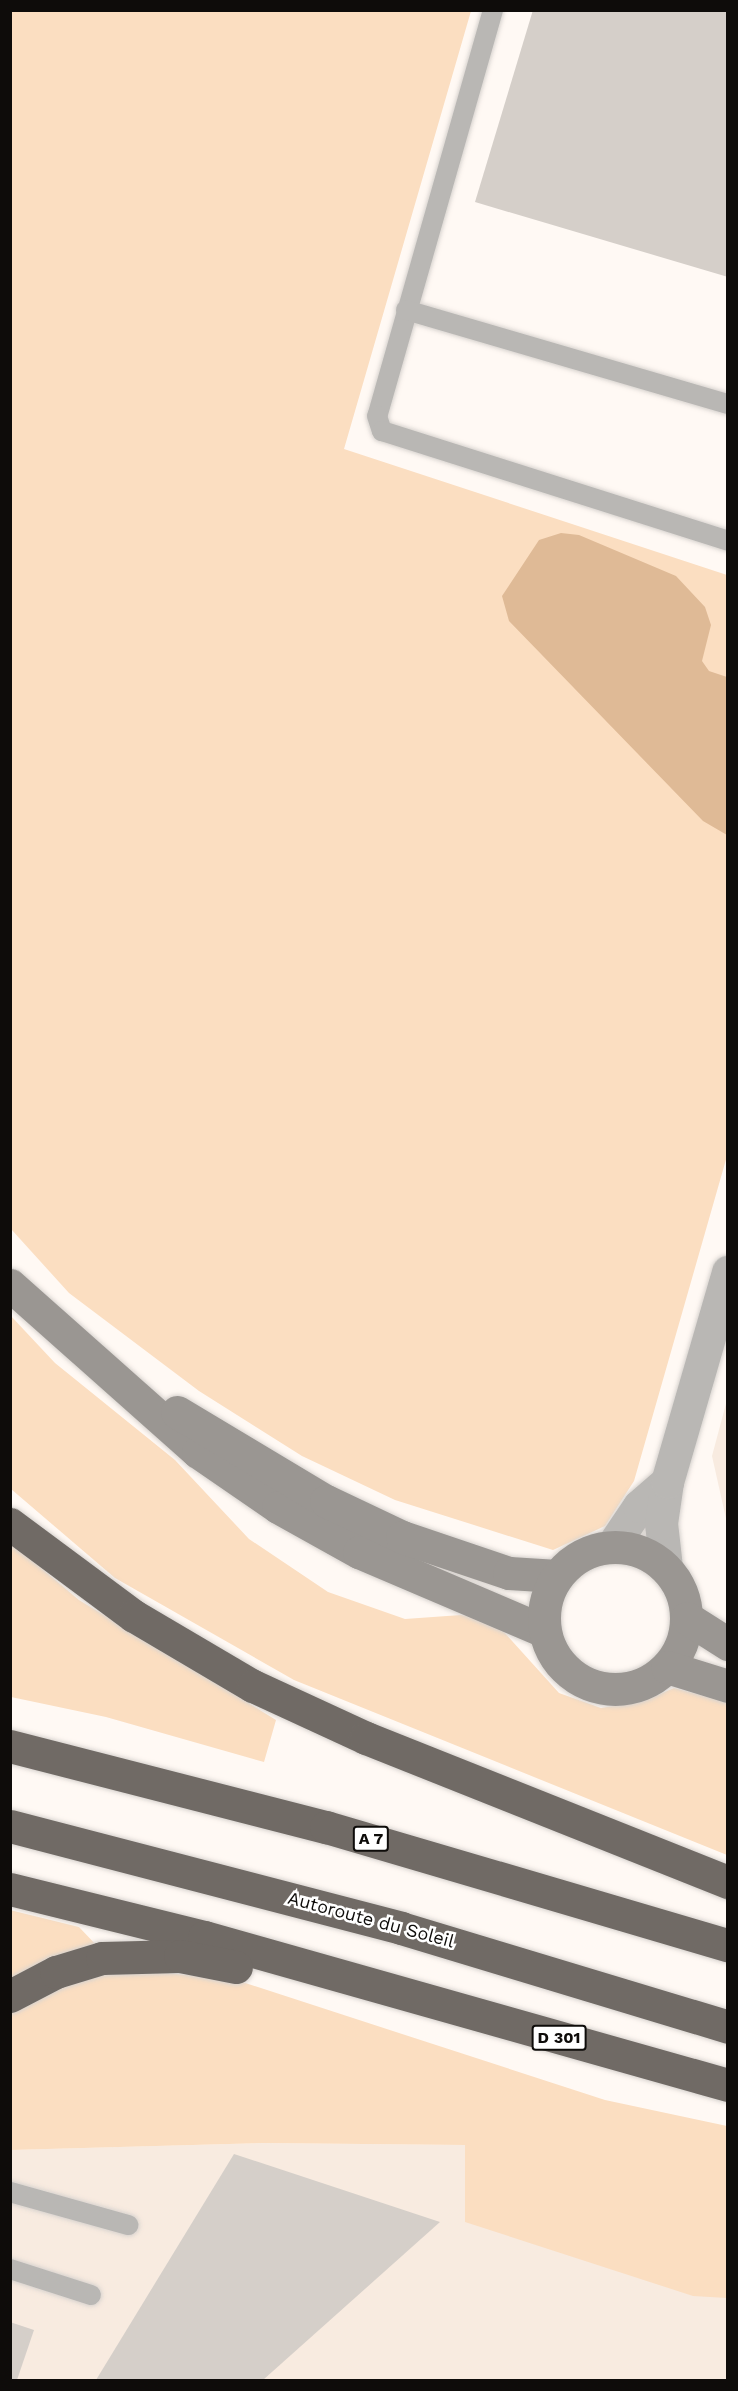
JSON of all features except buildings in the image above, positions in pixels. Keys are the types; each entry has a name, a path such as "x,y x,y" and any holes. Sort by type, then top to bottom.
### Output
{"highway":[{"path":"10,1524 134,1616 253,1686 366,1738 728,1882"},
{"name":"A 7","path":"10,1746 326,1827 728,1946"},
{"name":"Autoroute du Soleil","path":"10,1826 401,1928 728,2027"},
{"path":"10,1888 390,1990"},
{"path":"10,1996 56,1972 102,1958 154,1954 214,1962 345,1995 390,1990"},
{"name":"D 301","path":"390,1990 728,2085"}],"main road":[{"path":"10,1285 87,1356 198,1452 278,1507 359,1552 544,1631"},
{"path":"87,1356 326,1502 402,1537 509,1573 557,1576"},
{"path":"612,1546 643,1552 666,1567 682,1591 687,1618 682,1645 667,1667 642,1686 610,1690 580,1681 556,1660 544,1631 545,1602 557,1576 581,1554 612,1546"},
{"path":"687,1618 728,1644"},
{"path":"667,1667 728,1686"}],"street":[{"path":"666,1567 661,1523 667,1482 728,1272"},
{"path":"612,1546 639,1506 667,1482"}],"lane":[{"path":"493,10 377,416 382,431 728,541"},
{"path":"406,310 728,405"},
{"path":"10,2192 128,2225"},
{"path":"10,2269 91,2295"}],"shaded area":[{"path":"11,11 471,11 344,449 727,575 727,1156 634,1481 605,1526 553,1550 395,1500 302,1456 199,1391 69,1293 11,1229"},
{"path":"561,533 579,535 676,576 705,607 711,625 702,661 709,671 727,677 727,835 703,821 509,621 502,596 539,540"},
{"path":"10,1315 55,1363 175,1460 249,1539 328,1592 405,1619 461,1615 495,1622 559,1693 601,1708 644,1701 674,1688 727,1702 727,1855 294,1680 115,1578 11,1489"},
{"path":"727,1400 727,1523 712,1456"},
{"path":"10,1542 79,1600 276,1720 264,1762 106,1717 11,1697"},
{"path":"10,1910 79,1927 119,1969 233,1979 605,2100 727,2126 727,2298 693,2296 465,2222 465,2145 262,2143 11,2150"},
{"path":"262,2143 466,2145 727,2200 727,2380 11,2380 10,2150"}]}
